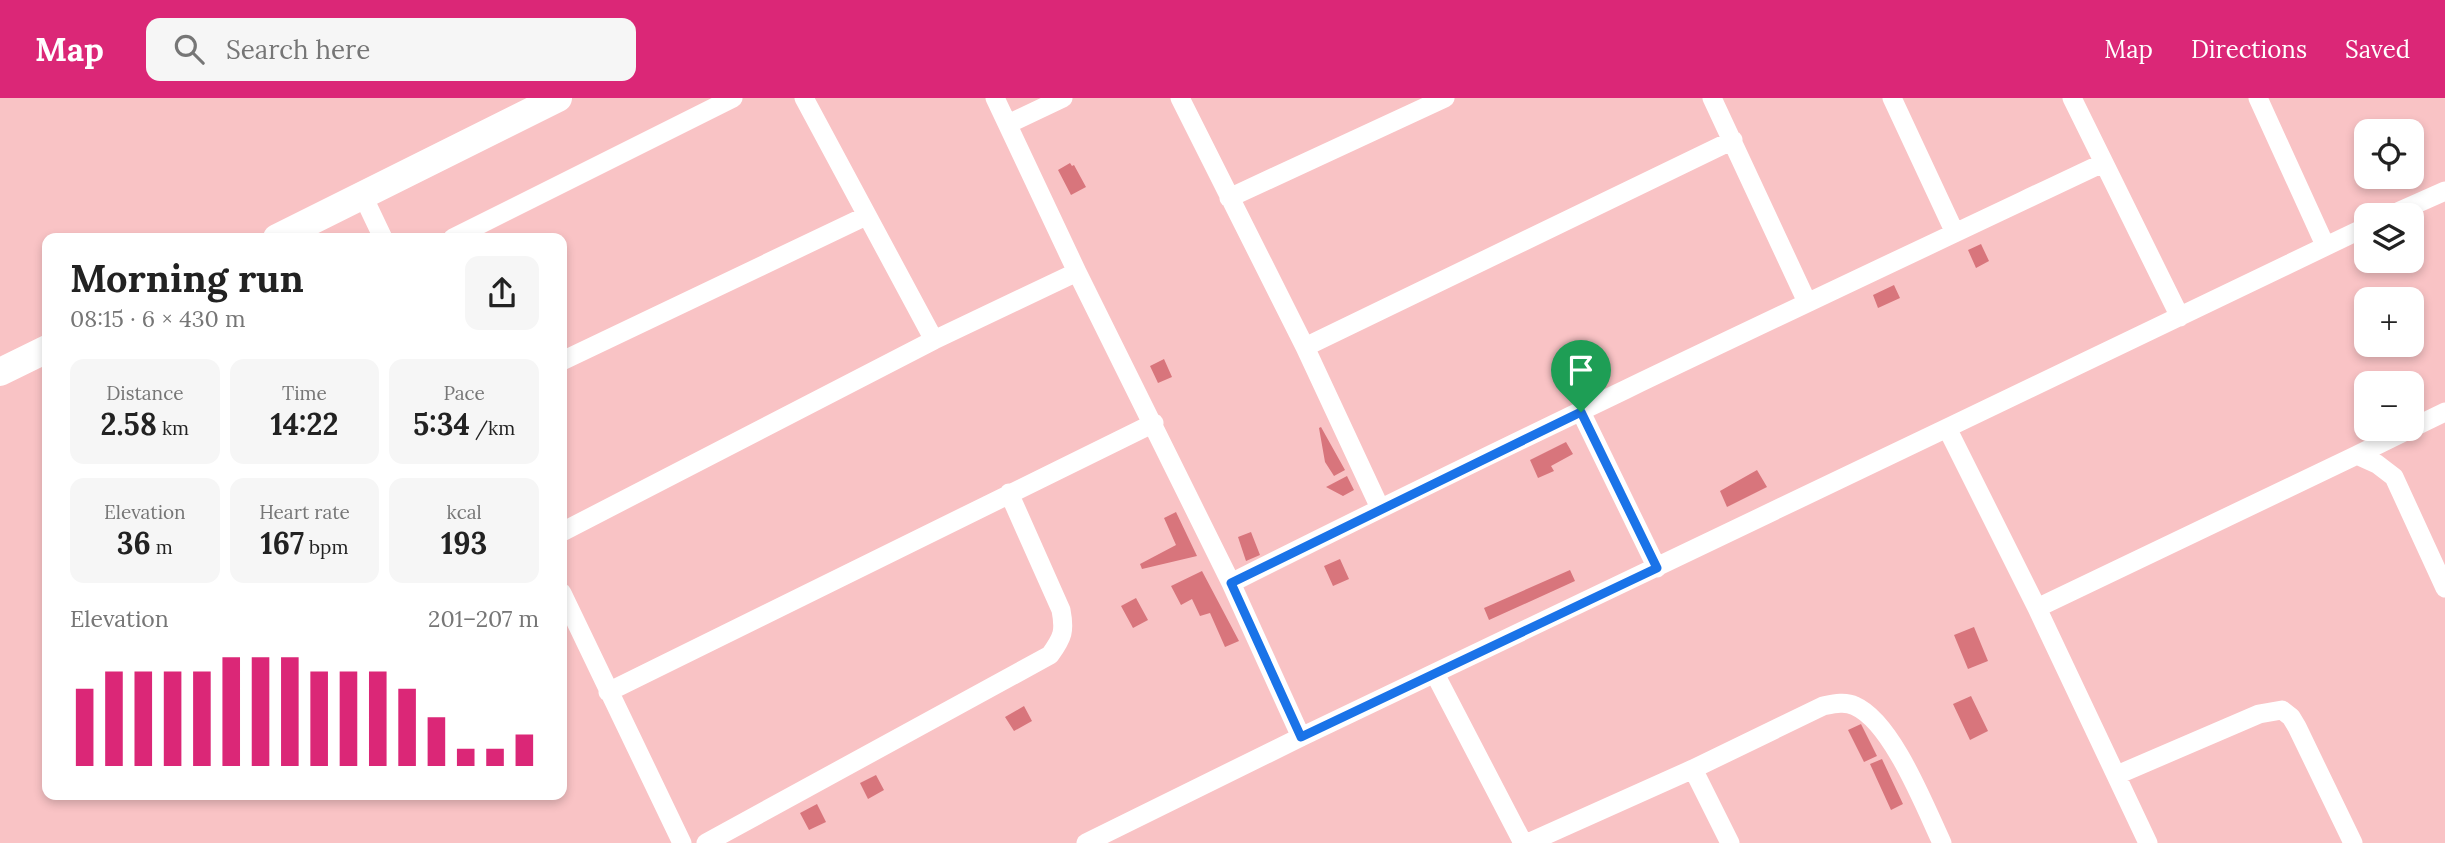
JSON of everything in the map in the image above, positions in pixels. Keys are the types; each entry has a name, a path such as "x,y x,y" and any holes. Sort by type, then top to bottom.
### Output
{"street":[{"path":"286,233 558,98"},
{"path":"463,233 733,98"},
{"path":"804,98 934,340"},
{"path":"995,98 1077,272 1231,583 1301,737"},
{"path":"1008,124 1063,98"},
{"path":"1180,98 1305,347 1380,508"},
{"path":"1229,198 1445,98"},
{"path":"1712,98 1807,302"},
{"path":"1892,98 1955,233"},
{"path":"2072,98 2180,317"},
{"path":"2258,98 2325,245"},
{"path":"1305,347 1733,140"},
{"path":"1231,583 1807,302 2103,163"},
{"path":"2418,203 2445,191"},
{"path":"363,196 381,233"},
{"path":"567,359 866,216"},
{"path":"1098,840 1301,737 2354,232"},
{"path":"567,529 934,340 1077,272"},
{"path":"0,372 42,351"},
{"path":"1581,412 1657,568"},
{"path":"2424,422 2445,412"},
{"path":"608,692 1154,423"},
{"path":"1947,428 2037,608 2148,843"},
{"path":"2037,608 2385,441"},
{"path":"2357,455 2377,464 2393,477 2445,588"},
{"path":"706,843 1050,655 1064,628 1061,610 1009,493"},
{"path":"567,604 682,843"},
{"path":"1435,674 1526,843 1693,769 1823,706 1844,703 1855,705 1888,738 1905,764 1942,843"},
{"path":"2117,775 2259,714 2282,710 2291,717 2297,727 2353,843"},
{"path":"1693,769 1730,843"}],"building":[{"path":"1070,163 1074,165 1086,187 1071,195 1058,170"},
{"path":"1981,244 1989,261 1976,268 1968,250"},
{"path":"1894,285 1900,298 1878,308 1873,295"},
{"path":"1164,359 1172,377 1158,383 1150,366"},
{"path":"1321,427 1345,470 1334,476 1325,462 1319,428"},
{"path":"1566,442 1573,454 1551,466 1554,471 1538,478 1530,460"},
{"path":"1757,470 1767,487 1727,507 1720,491"},
{"path":"1347,476 1354,490 1343,496 1326,487"},
{"path":"1176,512 1197,556 1142,569 1140,564 1176,545 1164,518"},
{"path":"1251,532 1260,555 1246,561 1238,537"},
{"path":"1340,559 1349,579 1333,586 1324,566"},
{"path":"1570,570 1575,581 1489,620 1484,608"},
{"path":"1202,571 1239,641 1225,647 1210,613 1200,616 1192,599 1181,605 1171,586"},
{"path":"1136,598 1148,620 1133,628 1121,606"},
{"path":"1974,627 1988,661 1968,669 1954,635"},
{"path":"1971,696 1988,731 1970,740 1953,704"},
{"path":"1024,706 1032,721 1014,731 1005,717"},
{"path":"1861,724 1877,756 1864,762 1848,730"},
{"path":"1882,759 1903,804 1891,810 1870,764"},
{"path":"876,775 884,790 868,799 860,783"},
{"path":"817,804 826,822 809,830 800,813"}],"route":[{"path":"1581,412 1657,568 1301,737 1231,583 1581,412"}]}
